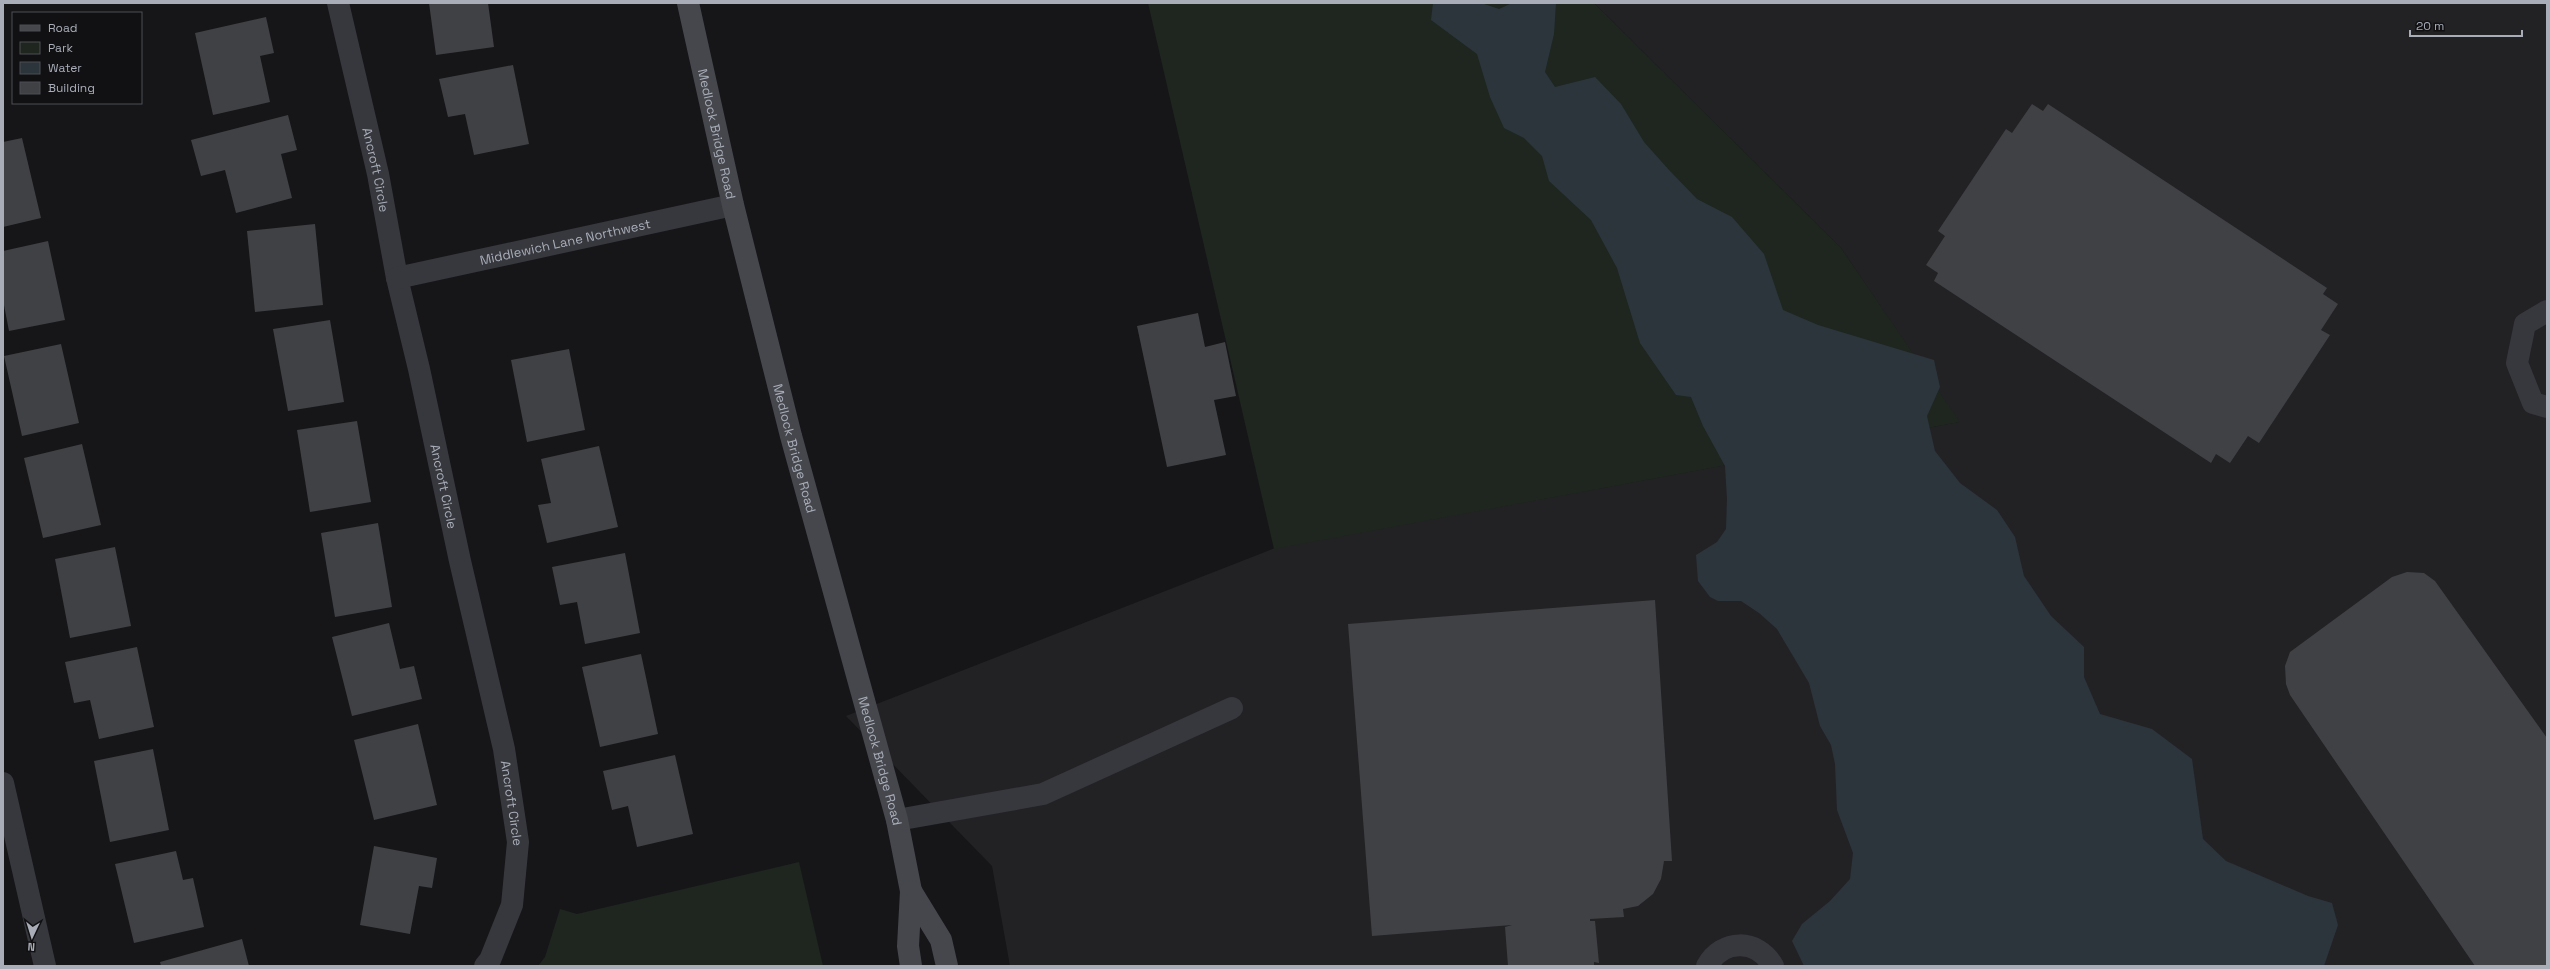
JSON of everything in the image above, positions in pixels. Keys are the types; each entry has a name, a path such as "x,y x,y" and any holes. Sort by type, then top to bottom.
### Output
{"main road":[{"name":"Medlock Bridge Road","path":"688,3 733,205 791,436 897,820 911,891 908,946 911,966"},
{"name":"Medlock Bridge Road","path":"911,891 941,940 947,966"}],"street":[{"name":"Ancroft Circle","path":"338,3 378,174 397,278 504,749 518,842 512,905 490,960 485,966"},
{"name":"Middlewich Lane Northwest","path":"397,278 733,205"},
{"path":"2547,311 2525,324 2517,363 2533,403 2547,407"},
{"path":"897,820 1043,794 1232,708"},
{"path":"3,783 45,966"},
{"path":"1707,966 1712,957 1724,948 1737,944 1751,946 1764,954 1773,966"}],"shaded area":[{"path":"1594,3 2547,3 2547,966 1010,966 992,866 846,716 1275,548 1959,422 1841,248"}],"green space":[{"path":"1148,3 1594,3 1841,248 1960,422 1274,549"},
{"path":"799,862 823,966 538,966 545,957 560,909 577,914"}],"water":[{"path":"1433,3 1481,3 1499,9 1512,3 1556,3 1554,34 1545,72 1555,87 1595,77 1621,104 1644,142 1669,170 1697,199 1732,217 1764,254 1783,310 1818,325 1934,360 1940,387 1927,416 1935,451 1960,483 1997,510 2015,537 2024,576 2051,616 2084,647 2084,677 2100,714 2152,729 2192,759 2203,839 2226,861 2308,896 2332,903 2338,925 2324,966 1804,966 1792,941 1802,924 1830,901 1850,879 1853,853 1837,810 1835,764 1831,745 1820,726 1809,683 1777,629 1759,613 1741,601 1718,601 1710,597 1698,581 1696,555 1717,542 1726,529 1727,499 1725,466 1703,426 1691,397 1676,395 1640,343 1617,268 1591,220 1549,181 1542,156 1524,138 1504,128 1490,97 1477,54 1431,20"}],"building":[{"path":"429,3 488,3 494,47 436,55"},
{"path":"266,17 274,53 260,56 270,102 213,115 195,33"},
{"path":"513,65 529,144 474,155 465,114 448,117 439,79"},
{"path":"2032,104 2043,111 2048,104 2327,288 2323,294 2338,304 2321,330 2330,335 2259,443 2248,436 2230,463 2216,454 2211,463 1934,281 1938,273 1926,265 1945,236 1938,231 2006,129 2012,133"},
{"path":"288,115 297,150 281,154 292,198 236,213 225,170 201,176 191,140"},
{"path":"22,138 41,218 3,227 3,142"},
{"path":"315,224 323,305 255,312 247,231"},
{"path":"48,241 65,320 9,331 3,300 3,251"},
{"path":"1198,313 1205,347 1225,342 1236,396 1214,400 1226,455 1167,467 1137,326"},
{"path":"330,320 344,402 288,411 273,329"},
{"path":"61,344 79,423 22,436 4,356"},
{"path":"569,349 585,430 527,442 511,360"},
{"path":"357,421 371,502 310,512 297,430"},
{"path":"82,444 101,525 43,538 24,458"},
{"path":"599,446 618,527 547,543 538,505 551,503 541,459"},
{"path":"378,523 392,607 335,617 321,533"},
{"path":"115,547 131,626 70,638 55,559"},
{"path":"625,553 640,633 585,644 577,602 560,605 552,567"},
{"path":"2407,572 2424,573 2435,581 2547,738 2547,966 2475,966 2290,695 2286,684 2285,666 2290,652 2392,577"},
{"path":"1655,600 1672,861 1664,861 1661,879 1653,894 1638,906 1623,909 1624,917 1590,919 1590,921 1595,921 1599,963 1594,962 1594,966 1508,966 1505,927 1512,925 1372,936 1348,624"},
{"path":"389,623 400,669 414,666 422,699 352,716 332,637"},
{"path":"137,647 154,727 99,739 90,700 74,703 65,662"},
{"path":"641,654 658,734 600,747 582,667"},
{"path":"418,724 437,805 374,820 354,740"},
{"path":"153,749 169,830 110,842 94,761"},
{"path":"675,755 693,834 637,847 628,806 612,810 603,771"},
{"path":"374,846 437,858 432,888 419,886 410,934 360,925"},
{"path":"176,851 183,880 193,878 204,927 134,943 115,864"},
{"path":"242,939 249,966 161,966 160,962"}]}
